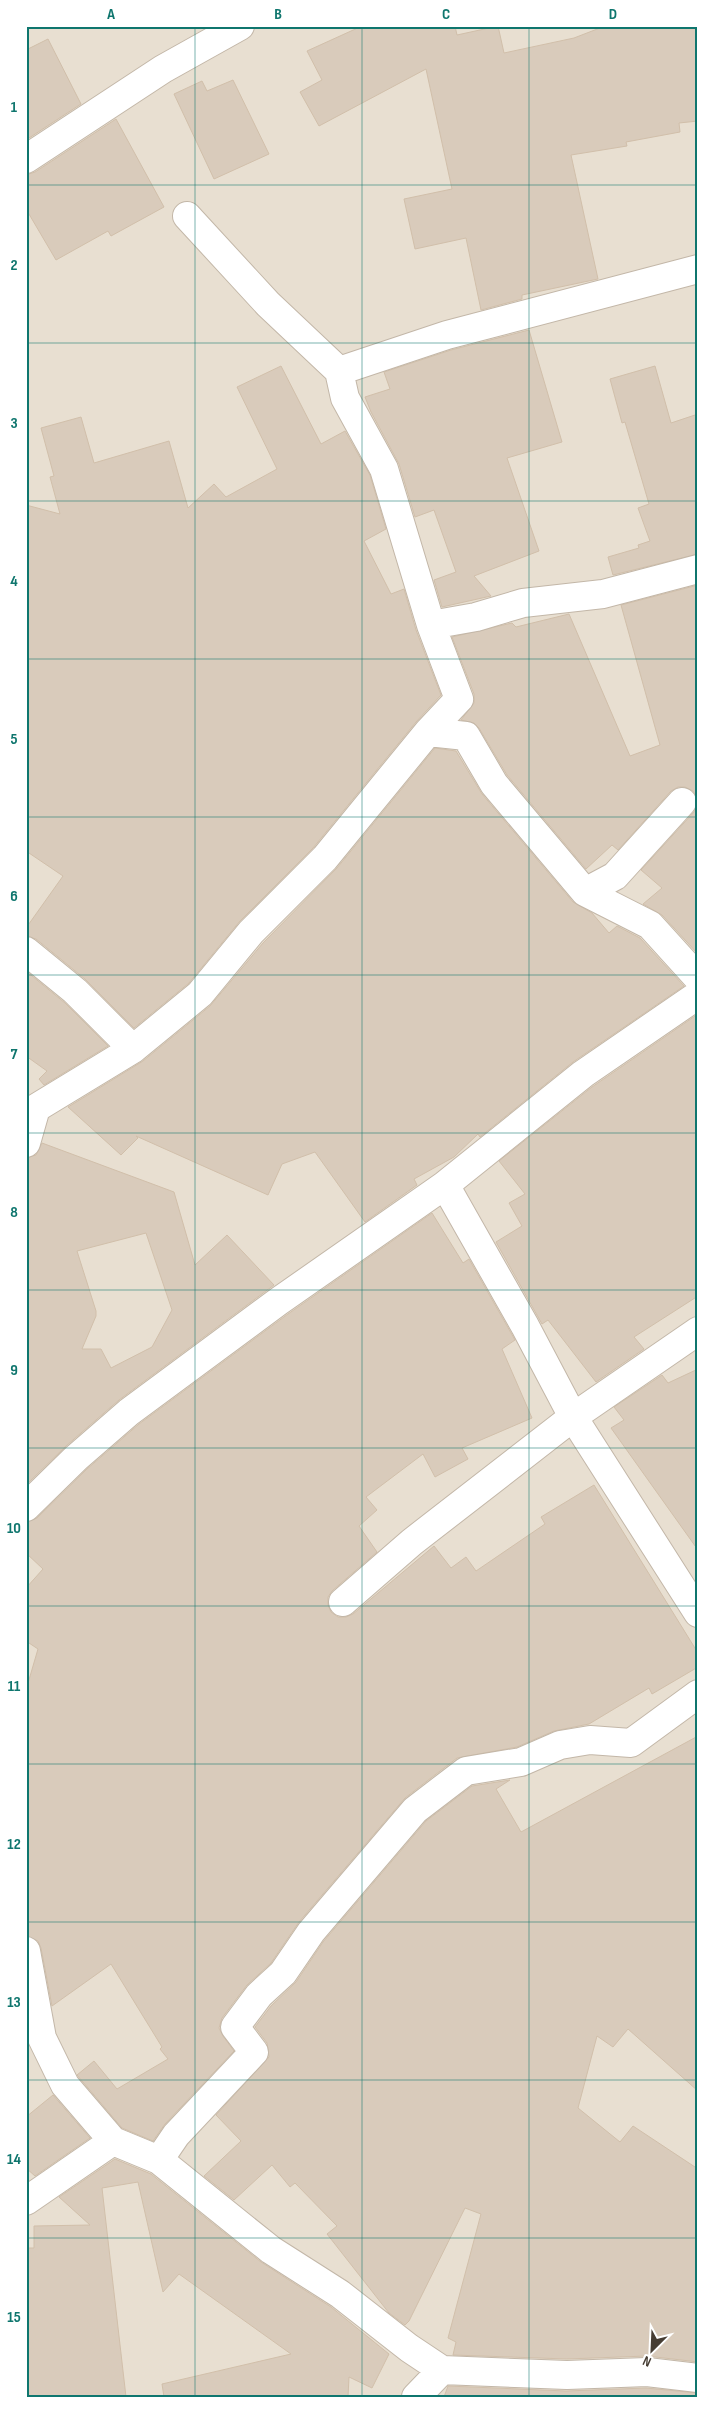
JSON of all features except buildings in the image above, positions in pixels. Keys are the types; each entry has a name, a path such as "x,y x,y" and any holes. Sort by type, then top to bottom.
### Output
{"street":[{"path":"26,159 163,69 240,26"},
{"path":"26,1143 36,1108 133,1049 200,994 251,932 325,858 428,732 459,699 431,625 384,469 345,398 339,370 268,304 187,216"},
{"path":"339,370 447,335 698,269"},
{"path":"431,625 476,617 523,603 603,594 698,568"},
{"path":"428,732 466,736 494,784 586,892 650,925 698,978"},
{"path":"586,892 615,876 682,802"},
{"path":"26,951 75,991 133,1049"},
{"path":"26,1507 76,1458 129,1412 280,1301 445,1185 583,1074 698,995"},
{"path":"445,1185 525,1326 573,1417 698,1613"},
{"path":"343,1602 412,1542 573,1417 698,1331"},
{"path":"159,2160 176,2135 254,2052 235,2027 259,1995 283,1973 311,1932 414,1810 466,1771 522,1762 560,1745 590,1740 631,1743 698,1694"},
{"path":"26,1951 42,2038 65,2085 114,2141 159,2160 271,2250 340,2294 409,2348 442,2370 567,2375 647,2372 698,2378"},
{"path":"26,2201 114,2141"},
{"path":"416,2397 442,2370"}],"shaded area":[{"path":"26,26 698,26 698,2397 26,2397"}]}
